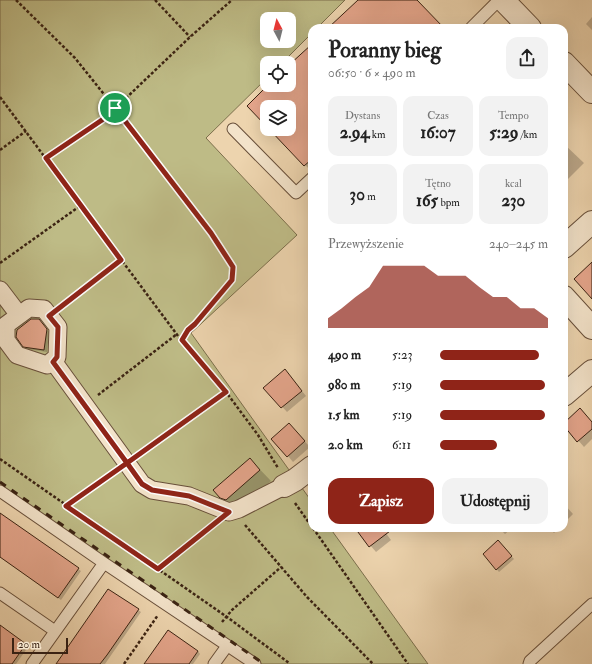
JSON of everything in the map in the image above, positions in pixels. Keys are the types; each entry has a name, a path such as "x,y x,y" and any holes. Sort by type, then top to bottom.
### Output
{"street":[{"path":"503,0 526,24"},
{"path":"568,67 592,92"},
{"path":"568,243 592,222"},
{"path":"0,290 19,315"},
{"path":"568,302 592,328"},
{"path":"29,308 44,310 49,316 58,327 57,357 53,362 47,365 17,355 6,340 6,325 29,308"},
{"path":"53,362 142,484 152,490 189,496 231,511 239,509 286,485 308,470"},
{"path":"568,392 592,371"}],"lane":[{"path":"475,24 499,0"},
{"path":"233,129 296,193 308,182"},
{"path":"0,491 255,664"},
{"path":"32,664 104,563"},
{"path":"0,593 55,631"},
{"path":"528,664 547,644 592,604"},
{"path":"214,664 227,646"}],"path":[{"path":"16,0 75,58 211,233 233,267 232,280 195,324 188,330 182,340"},
{"path":"155,0 190,37"},
{"path":"46,158 102,120 190,37 232,0"},
{"path":"0,97 177,334 226,392 258,435 308,521"},
{"path":"0,150 26,132"},
{"path":"0,263 80,206"},
{"path":"49,316 121,260"},
{"path":"85,406 177,334"},
{"path":"66,506 226,392"},
{"path":"0,460 227,617 289,663"},
{"path":"158,569 231,511 307,597 373,664"},
{"path":"316,532 408,664"},
{"path":"222,622 232,610 281,567"},
{"path":"124,664 165,604"}],"shaded area":[{"path":"0,0 345,0 321,24 308,24 308,37 289,56 260,56 260,85 206,138 297,235 191,333 308,496 308,532 333,532 428,664 246,664 0,491"}],"building":[{"path":"358,0 417,0 440,24 332,24"},
{"path":"308,48 308,162 304,166 276,136 296,136 296,100 260,100 260,120 247,106 261,92 296,92 296,59"},
{"path":"592,262 592,299 574,279"},
{"path":"31,319 39,319 47,329 44,350 23,347 16,337 17,330"},
{"path":"285,369 302,391 281,408 263,388"},
{"path":"580,408 592,422 592,429 577,442 568,431 568,419"},
{"path":"289,423 305,441 287,457 271,439"},
{"path":"250,458 260,470 226,500 220,498 213,490"},
{"path":"0,513 79,568 58,598 0,557"},
{"path":"358,532 389,532 369,547"},
{"path":"498,540 512,556 496,570 483,554"},
{"path":"108,589 139,609 100,664 56,664"},
{"path":"0,625 26,644 12,664 0,664"},
{"path":"168,630 198,651 189,664 144,664"}],"railway":[{"path":"0,482 264,664"}],"route":[{"path":"115,108 102,120 46,158 121,260 49,316 58,327 57,357 53,362 127,463 66,506 158,569 229,512 189,496 152,490 142,484 127,463 226,392 182,340 188,330 195,324 232,280 233,267 211,233 115,108"}]}
